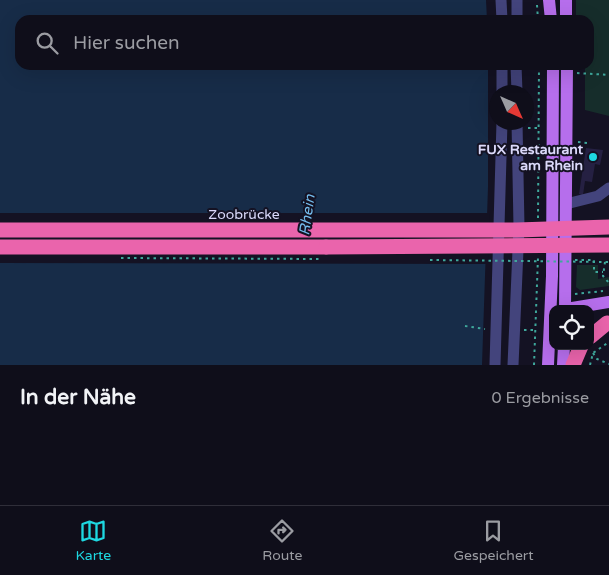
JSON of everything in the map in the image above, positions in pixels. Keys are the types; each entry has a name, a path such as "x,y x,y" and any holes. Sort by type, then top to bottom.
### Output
{"highway":[{"name":"Zoobrücke","path":"0,230 517,230 609,228"},
{"path":"0,247 503,247 609,245"},
{"path":"503,247 607,258"},
{"path":"594,334 608,323"},
{"path":"573,365 587,350"}],"main road":[{"path":"550,0 551,15"},
{"path":"566,0 566,15"},
{"path":"552,70 552,305"},
{"path":"566,305 567,70"},
{"path":"591,305 609,302"},
{"path":"594,325 608,323"},
{"path":"548,365 549,350"},
{"path":"563,365 564,350"}],"street":[{"path":"501,0 502,15"},
{"path":"517,0 517,15"},
{"path":"502,70 502,85"},
{"path":"516,70 517,85"},
{"path":"495,365 498,331 502,130"},
{"path":"514,365 519,227 517,130"},
{"path":"566,204 598,196 609,188"}],"path":[{"path":"537,0 538,15"},
{"path":"538,222 539,70"},
{"path":"578,73 609,75"},
{"path":"577,142 588,143"},
{"path":"534,365 538,249"},
{"path":"607,258 603,272 609,283"},
{"path":"566,259 594,260 594,272 603,272"},
{"path":"465,326 498,331"},
{"path":"529,330 535,330"},
{"path":"594,347 609,342"},
{"path":"587,350 597,359 609,364"},
{"path":"587,350 590,365"}],"green space":[{"path":"576,0 609,0 609,116 585,110 585,70 594,70 594,15 576,15"},
{"path":"577,265 598,265 598,279 609,277 609,286 580,290 576,287"}],"water":[{"name":"Rhein","path":"0,0 486,0 487,15 15,15 15,70 488,70 488,187 482,365 0,365"}],"pier":[{"path":"0,213 490,213 488,264 0,263"}],"building":[{"path":"586,148 603,150 600,165 595,164 592,182 585,181 583,195 579,194"}],"place":[{"name":"FUX Restaurant am Rhein","path":"593,157"}]}
